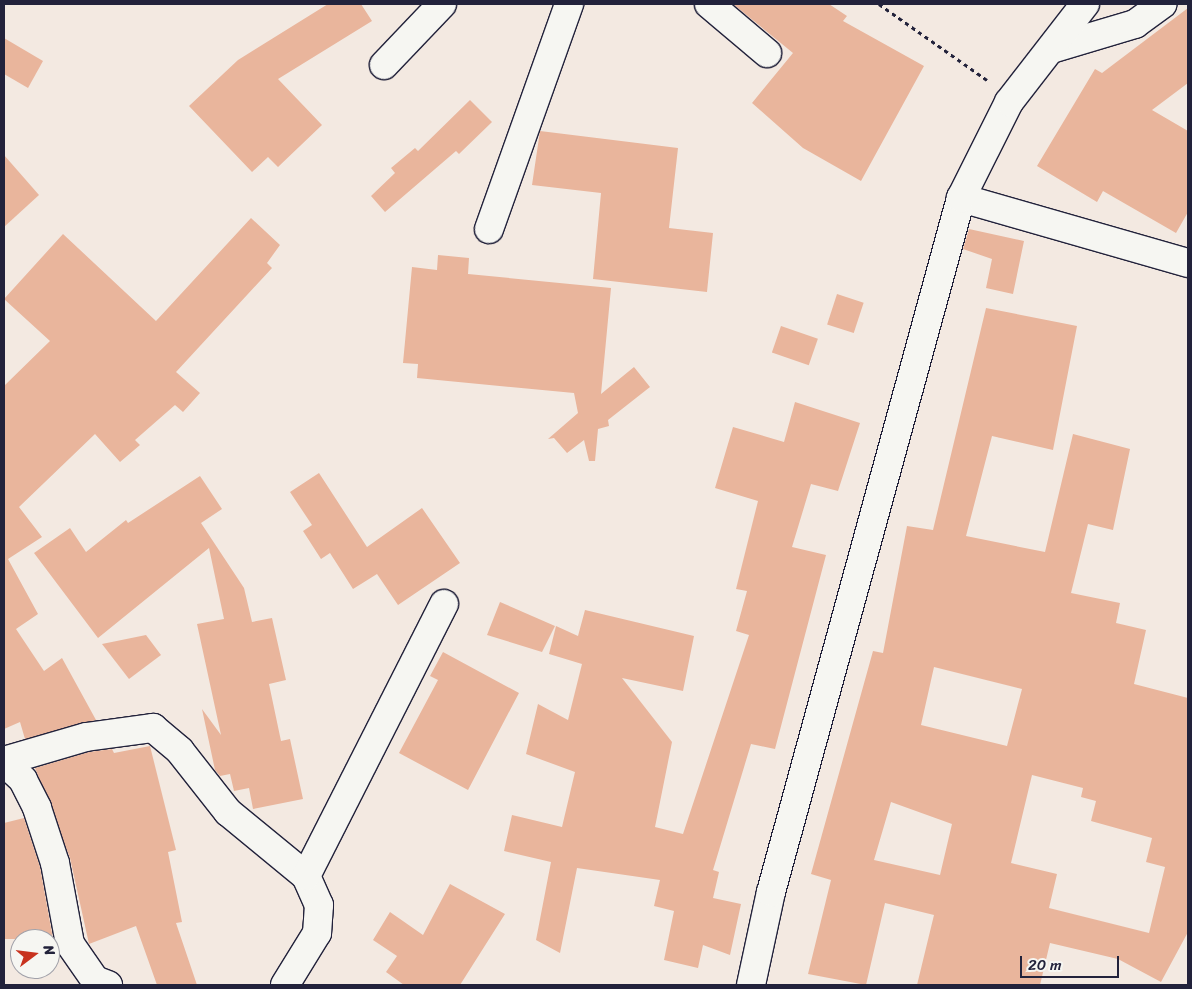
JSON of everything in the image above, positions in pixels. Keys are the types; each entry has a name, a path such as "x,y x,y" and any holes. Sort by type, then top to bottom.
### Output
{"street":[{"path":"384,65 442,4"},
{"path":"489,229 569,4"},
{"path":"709,4 767,53"},
{"path":"750,985 771,892 961,198 1009,102 1086,4"},
{"path":"1051,50 1135,24 1163,4"},
{"path":"961,198 1188,263"},
{"path":"306,876 444,604"},
{"path":"108,985 95,980 70,944 55,863 37,808 22,780 4,761 86,737 153,728 180,751 228,812 306,876 319,905 317,933 285,985"}],"path":[{"path":"879,4 979,72 1009,102"}],"building":[{"path":"328,4 361,4 372,21 278,79 322,125 278,167 268,157 252,172 189,106 238,60"},
{"path":"733,4 829,4 847,16 843,21 924,66 861,181 803,148 752,103 793,53"},
{"path":"1188,8 1188,83 1152,110 1188,131 1188,212 1176,233 1103,191 1097,202 1037,166 1095,69 1102,73"},
{"path":"4,38 43,61 28,88 4,74"},
{"path":"470,100 492,122 459,154 456,151 385,212 371,196 395,173 391,168 415,148 418,151"},
{"path":"540,131 678,148 669,228 713,233 707,292 593,279 601,193 532,185"},
{"path":"4,155 39,195 4,227"},
{"path":"251,218 280,245 267,263 272,268 176,372 200,393 183,412 175,405 135,440 140,445 120,462 95,434 19,507 42,537 8,559 38,614 16,629 44,671 62,658 96,720 25,739 20,722 4,729 4,386 50,341 4,299 63,234 156,321"},
{"path":"969,229 1024,241 1013,294 986,288 992,259 963,249"},
{"path":"438,255 469,258 468,274 611,288 601,394 634,367 650,387 608,420 609,426 598,429 595,461 589,461 584,440 567,453 554,438 548,439 578,413 574,393 417,378 418,364 403,363 412,267 437,270"},
{"path":"837,294 864,303 854,333 827,324"},
{"path":"986,308 1077,326 1053,450 992,436 966,536 1045,552 1073,434 1130,449 1113,530 1088,524 1071,593 1120,603 1116,623 1146,630 1134,684 1188,698 1188,932 1161,982 1118,959 1050,943 1040,985 917,985 934,915 885,903 866,985 808,974 831,880 811,874 873,651 883,653 907,526 933,530","holes":["934,667 1022,689 1007,746 921,725","1032,775 1083,788 1081,797 1096,801 1091,821 1152,838 1146,862 1165,867 1149,933 1049,908 1057,874 1011,863","891,802 952,824 940,875 874,860"]},
{"path":"781,326 818,339 809,365 772,352"},
{"path":"795,402 860,423 838,491 811,484 792,547 826,555 775,749 751,744 713,870 719,872 713,898 741,904 730,955 703,945 698,968 664,960 674,911 654,906 660,880 577,868 560,953 536,940 551,862 504,851 512,815 562,827 575,772 526,754 538,704 568,720 582,664 549,654 556,626 578,636 585,610 694,636 683,691 622,678 672,742 655,827 683,834 749,635 736,631 747,591 736,589 758,501 715,488 733,427 784,442"},
{"path":"319,473 367,547 422,508 460,563 398,605 377,574 353,589 330,553 321,559 303,531 312,525 290,492"},
{"path":"200,476 222,509 201,523 244,588 252,622 272,618 286,680 269,684 281,741 290,739 303,799 253,809 249,788 234,791 230,774 220,776 215,770 202,709 221,735 197,624 224,619 209,548 98,638 34,553 70,528 86,552 126,520 128,523"},
{"path":"500,602 555,626 542,652 487,635"},
{"path":"146,635 161,655 129,679 102,644"},
{"path":"443,652 519,693 468,790 399,753 438,680 430,676"},
{"path":"150,746 176,850 168,852 182,922 176,923 197,985 157,985 136,926 89,944 70,858 35,768 89,752 112,749 114,753"},
{"path":"24,818 40,867 51,929 10,929 10,939 4,939 4,823"},
{"path":"450,884 505,914 460,985 404,985 386,972 397,956 373,940 390,912 423,935"}]}
